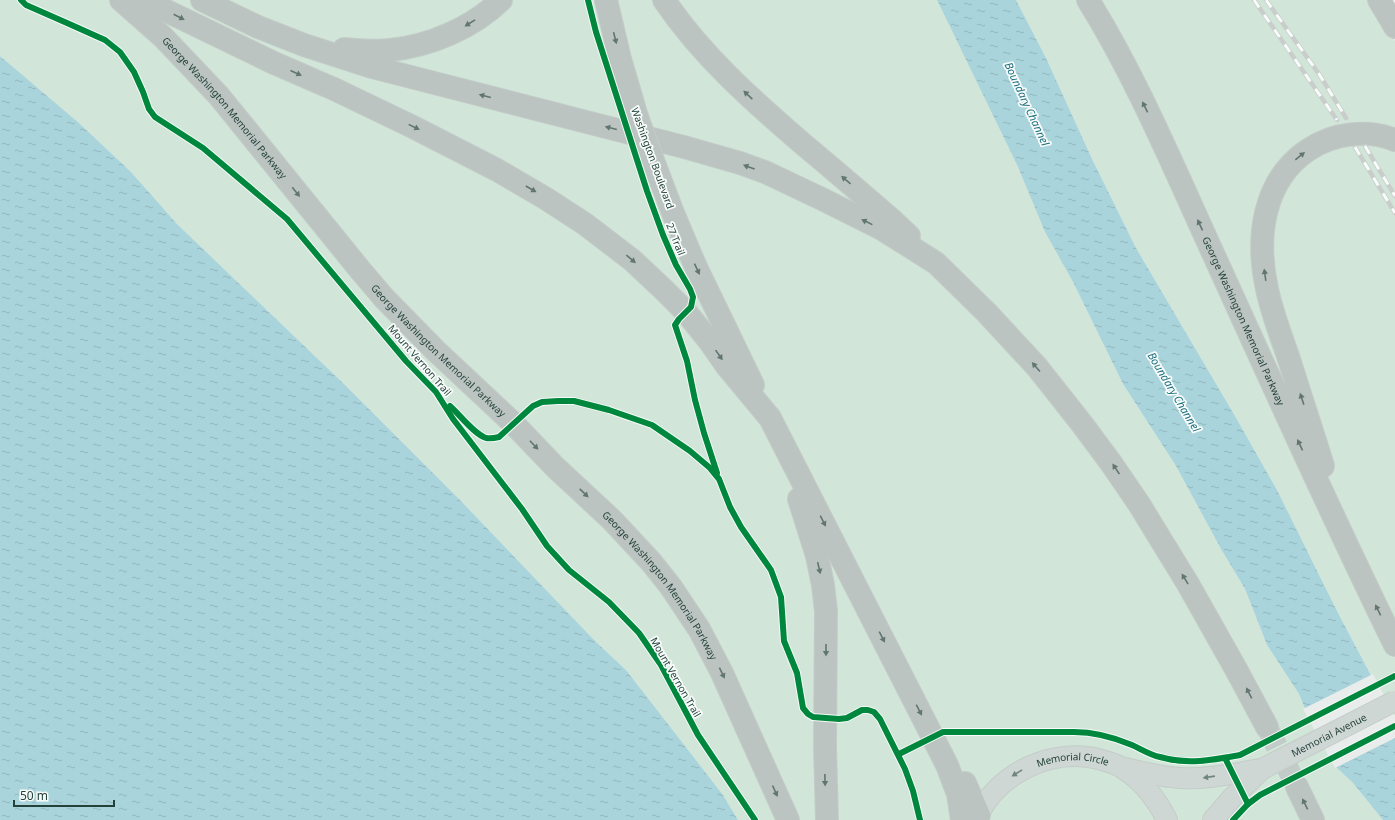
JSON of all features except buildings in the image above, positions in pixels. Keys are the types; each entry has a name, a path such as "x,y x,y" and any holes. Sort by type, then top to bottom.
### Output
{"highway":[{"name":"George Washington Memorial Parkway","path":"121,0 163,37 218,96 384,298 436,351 513,423 555,467 612,520 652,563 674,592 702,634 722,673 788,820"},
{"path":"144,0 262,58 334,89 442,141 527,187 585,224 627,256 664,290 686,312 726,365 770,418 938,747 955,784 960,802 972,818"},
{"path":"202,0 258,27 304,46 379,69 678,145 766,172 882,229 936,263"},
{"path":"304,46 376,51 405,48 437,39 466,26 502,0"},
{"name":"Washington Boulevard","path":"606,0 620,59 638,117 672,213 695,265 770,418"},
{"path":"664,0 699,45 731,80 891,218 987,313 1037,367 1074,413 1111,463 1138,504 1188,584 1267,727"},
{"name":"George Washington Memorial Parkway","path":"1088,0 1128,72 1164,147 1346,544 1395,645"},
{"path":"1379,0 1395,27"},
{"path":"1388,0 1395,10"},
{"path":"1346,544 1319,453 1271,304 1262,256 1264,225 1270,197 1277,183 1288,167 1312,148 1337,137 1349,134 1376,135 1395,140"},
{"path":"786,449 800,504 817,556 825,605 827,638 825,753 827,820"},
{"path":"1297,787 1313,820"}],"main road":[{"name":"Memorial Avenue","path":"1213,820 1254,773 1395,701"},
{"name":"Memorial Circle","path":"972,818 982,808 992,794 1007,780 1025,768 1046,760 1078,756 1099,759 1121,767 1147,789 1162,809 1167,820"},
{"name":"Memorial Avenue","path":"1121,767 1180,778 1200,778 1254,773"}],"green space":[{"path":"0,0 937,0 1018,167 1045,232 1073,282 1123,384 1176,466 1221,549 1245,589 1267,645 1299,694 1306,711 1335,766 1353,783 1383,820 738,820 723,795 626,670 595,641 460,500 344,384 177,224 131,172 79,123 0,56"},
{"path":"1016,0 1370,0 1395,41 1395,721 1337,611 1277,490 1136,248 1093,161 1046,58"}],"water":[{"name":"Boundary Channel","path":"937,0 1016,0 1046,58 1093,161 1136,248 1277,490 1337,611 1395,721 1395,820 1383,820 1353,783 1336,767 1306,711 1299,694 1267,645 1245,589 1221,549 1176,466 1123,384 1073,282 1045,232 1018,167"},
{"path":"0,56 79,123 131,172 177,224 344,384 460,500 595,641 626,670 723,795 738,820 0,820"}],"pier":[{"path":"1373,674 1395,716 1395,738 1335,768 1303,709"}],"tunnel":[{"path":"1267,727 1297,787"}],"railway":[{"path":"1254,0 1337,120"},
{"path":"1266,0 1319,74 1346,118"},
{"path":"1365,146 1395,196"},
{"path":"1355,147 1395,213"}],"cycle path":[{"name":"Mount Vernon Trail","path":"21,0 26,5 105,40 120,52 134,72 149,109 155,117 203,148 287,219 406,361 436,392 453,419 522,509 547,546 569,570 609,602 639,633 661,665 698,735 755,820"},
{"name":"27 Trail","path":"588,0 596,32 647,191 676,265 693,297 691,307 675,325 687,361 695,400 717,473"},
{"path":"450,406 477,433 486,438 491,438 499,437 533,406 542,402 574,401 609,410 652,425 690,451 710,468 719,479 730,507 741,527 771,570 781,597 784,641 797,673 803,708 813,717 839,719 847,718 862,710 874,712 880,719 905,769 913,791 920,820"},
{"path":"899,754 943,732 1074,732 1111,737 1153,755 1180,761 1220,759 1240,755 1395,676"},
{"path":"1233,820 1248,804 1260,795 1395,726"},
{"path":"1225,758 1248,804"}]}
